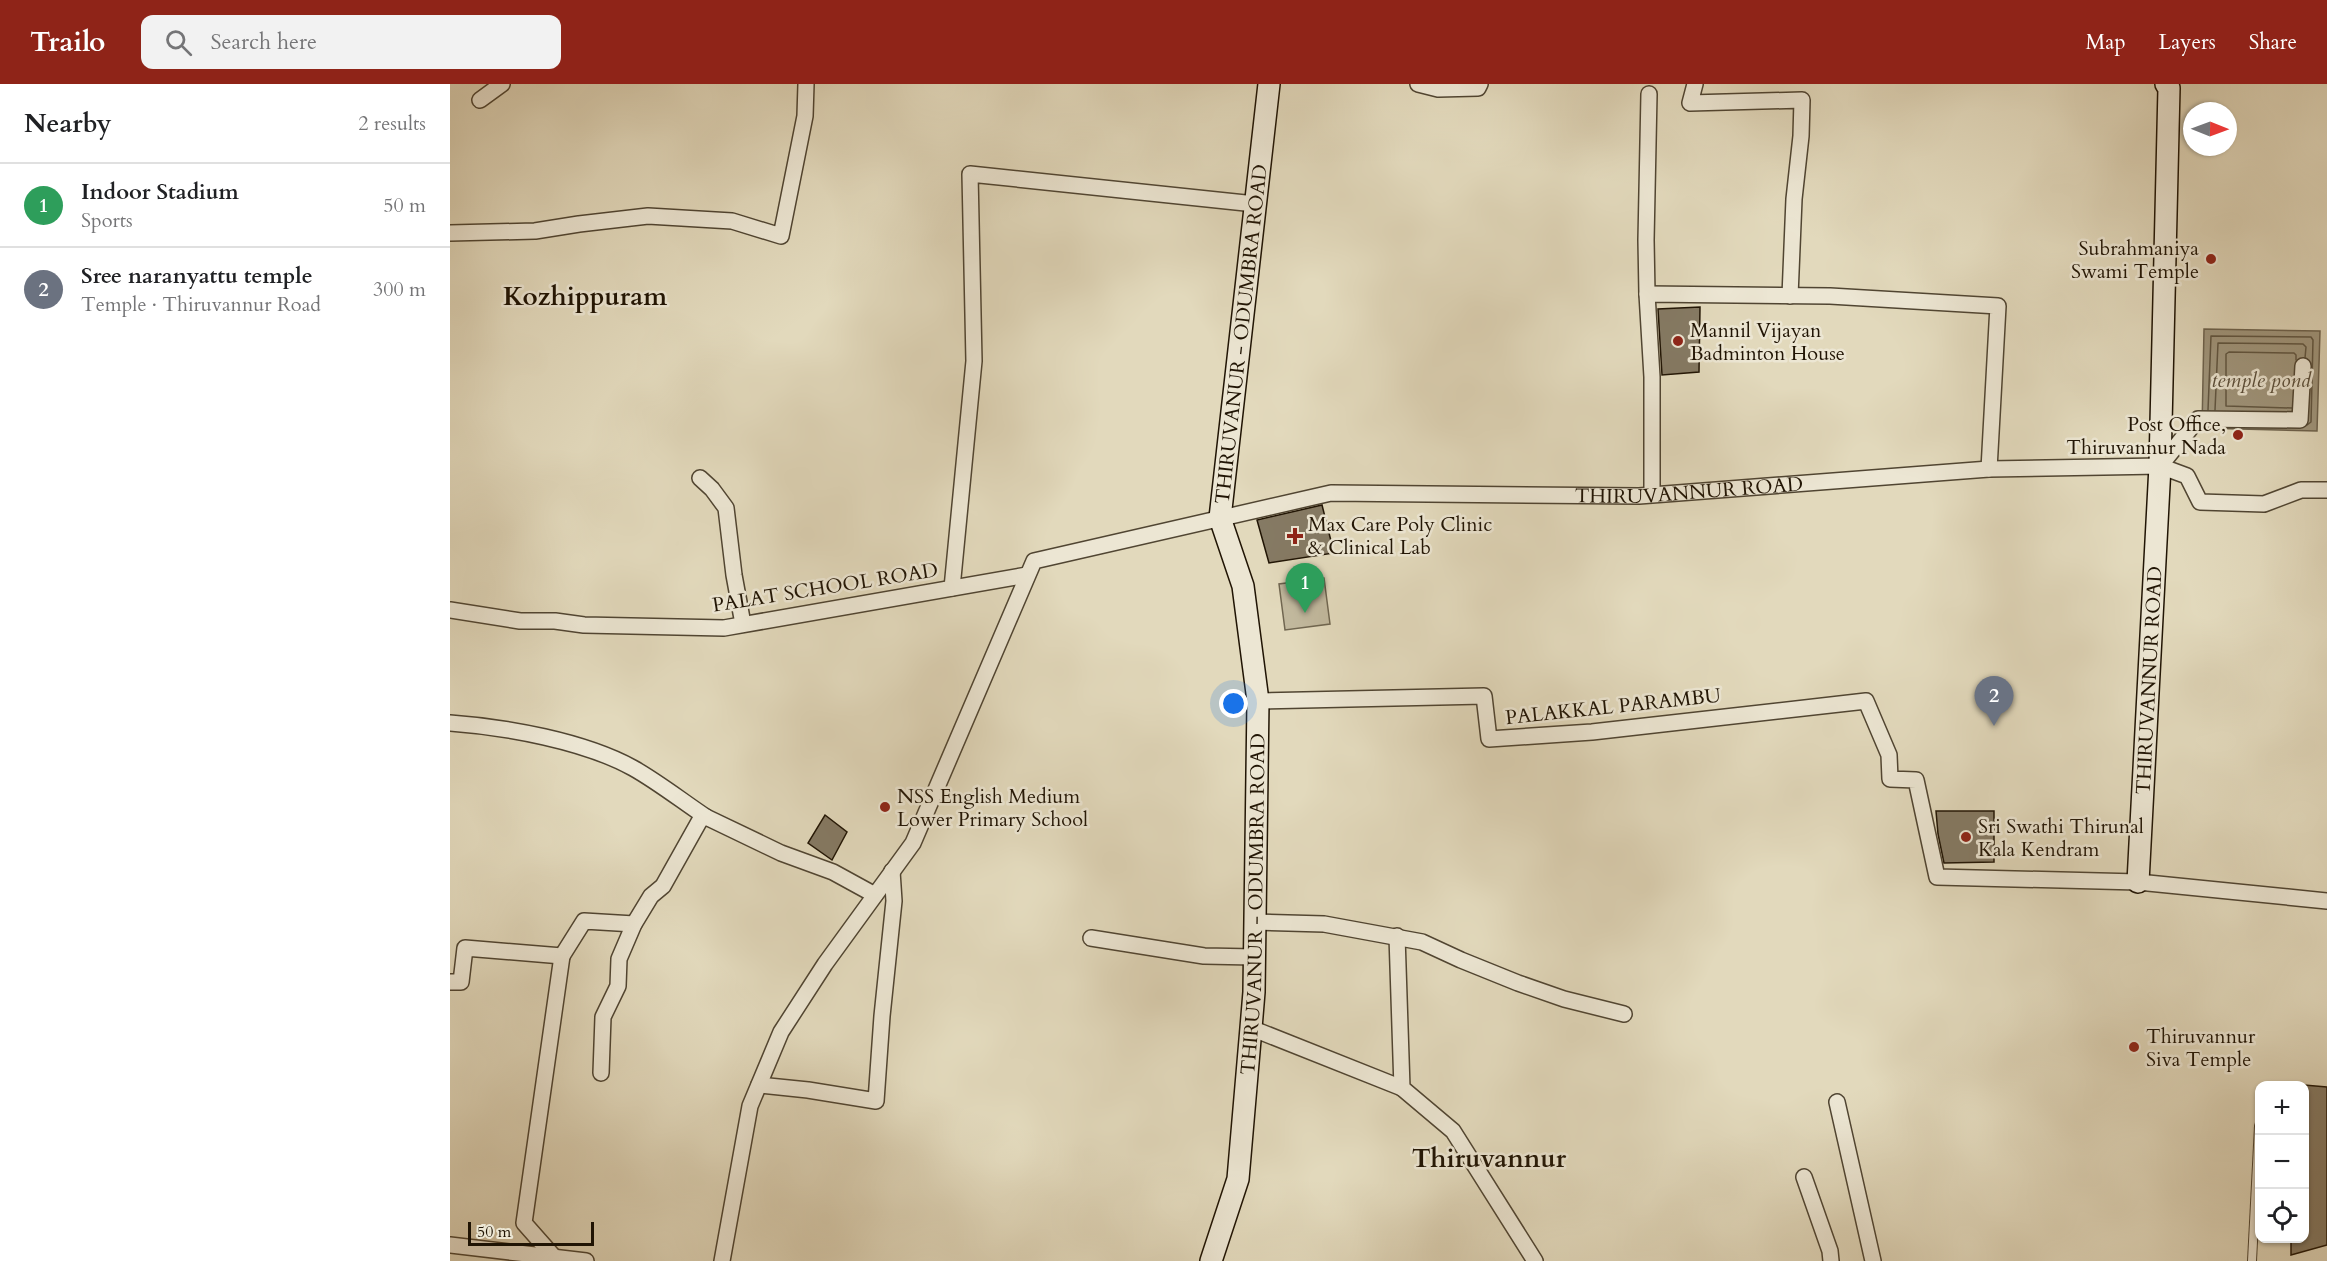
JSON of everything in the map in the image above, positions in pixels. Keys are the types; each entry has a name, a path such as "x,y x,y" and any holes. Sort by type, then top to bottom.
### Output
{"main road":[{"name":"THIRUVANUR - ODUMBRA ROAD","path":"1211,1261 1238,1179 1251,1028 1258,701 1244,586 1220,518 1269,84"},
{"name":"THIRUVANNUR ROAD","path":"2138,882 2160,466 2168,85"}],"street":[{"path":"480,100 502,84"},
{"path":"450,233 535,231 648,216 732,221 781,236 805,116 806,84"},
{"path":"1418,84 1438,88 1478,88 1480,84"},
{"path":"1695,84 1690,103 1802,100 1801,136 1794,199 1790,296"},
{"path":"1650,94 1646,240 1652,377 1652,494"},
{"path":"952,588 974,361 970,174 1256,204"},
{"path":"1647,294 1790,296 1998,306 1989,469"},
{"path":"2303,366 2300,420 2198,419 2160,466 2187,476 2200,502 2264,504 2301,490 2327,490"},
{"name":"THIRUVANNUR ROAD","path":"1027,575 1034,561 1331,493 1634,496 1989,469 2160,466"},
{"path":"700,478 712,489 726,508 743,624"},
{"path":"722,1261 750,1106 780,1032 825,964 913,843 1027,575"},
{"name":"PALAT SCHOOL ROAD","path":"450,610 520,621 555,621 584,625 724,628 1027,575"},
{"name":"PALAKKAL PARAMBU","path":"1258,701 1484,696 1489,739 1592,732 1866,701 1888,755 1890,779 1916,780 1938,877 2138,882"},
{"path":"450,723 479,725 585,747 634,768 706,818 781,853 833,872 875,895"},
{"path":"601,1073 603,1017 618,987 619,959 634,924 651,896 663,886 700,820 706,818"},
{"path":"759,1085 876,1101 894,901 892,871"},
{"path":"2138,882 2327,901"},
{"path":"555,1259 524,1223 562,956 584,921 634,924"},
{"path":"1254,922 1324,924 1422,942 1461,960 1564,999 1624,1014"},
{"path":"1397,936 1402,1088"},
{"path":"1091,938 1204,957 1254,957"},
{"path":"450,982 461,982 465,948 562,956"},
{"path":"1251,1028 1402,1088 1453,1131 1535,1261"},
{"path":"1837,1102 1873,1261"},
{"path":"1804,1177 1830,1251 1831,1261"},
{"path":"450,1245 586,1261"}],"lane":[{"path":"2252,1261 2259,1135"}],"shaded area":[{"path":"1324,578 1330,624 1285,630 1279,584"}],"water":[{"name":"temple pond","path":"2204,329 2320,331 2317,431 2202,428"}],"building":[{"name":"Mannil Vijayan Badminton House","path":"1700,307 1699,372 1662,375 1658,309"},
{"name":"Max Care Poly Clinic & Clinical Lab","path":"1322,505 1334,553 1269,563 1257,520"},
{"name":"Sri Swathi Thirunal Kala Kendram","path":"1936,811 1994,811 1994,862 1944,863"},
{"path":"825,815 847,832 832,860 808,843"},
{"path":"2309,1085 2327,1087 2327,1245 2291,1255 2291,1243 2309,1243"}],"place":[{"name":"Subrahmaniya Swami Temple","path":"2211,259"},
{"name":"Mannil Vijayan Badminton House","path":"1678,341"},
{"name":"Post Office, Thiruvannur Nada","path":"2238,435"},
{"name":"Max Care Poly Clinic & Clinical Lab","path":"1295,536"},
{"name":"Indoor Stadium","path":"1305,613"},
{"name":"Sree naranyattu temple","path":"1994,726"},
{"name":"NSS English Medium Lower Primary School","path":"885,807"},
{"name":"Sri Swathi Thirunal Kala Kendram","path":"1966,837"},
{"name":"Thiruvannur Siva Temple","path":"2134,1047"}],"district":[{"name":"Kozhippuram","path":"585,296"},
{"name":"Thiruvannur","path":"1489,1158"}]}
